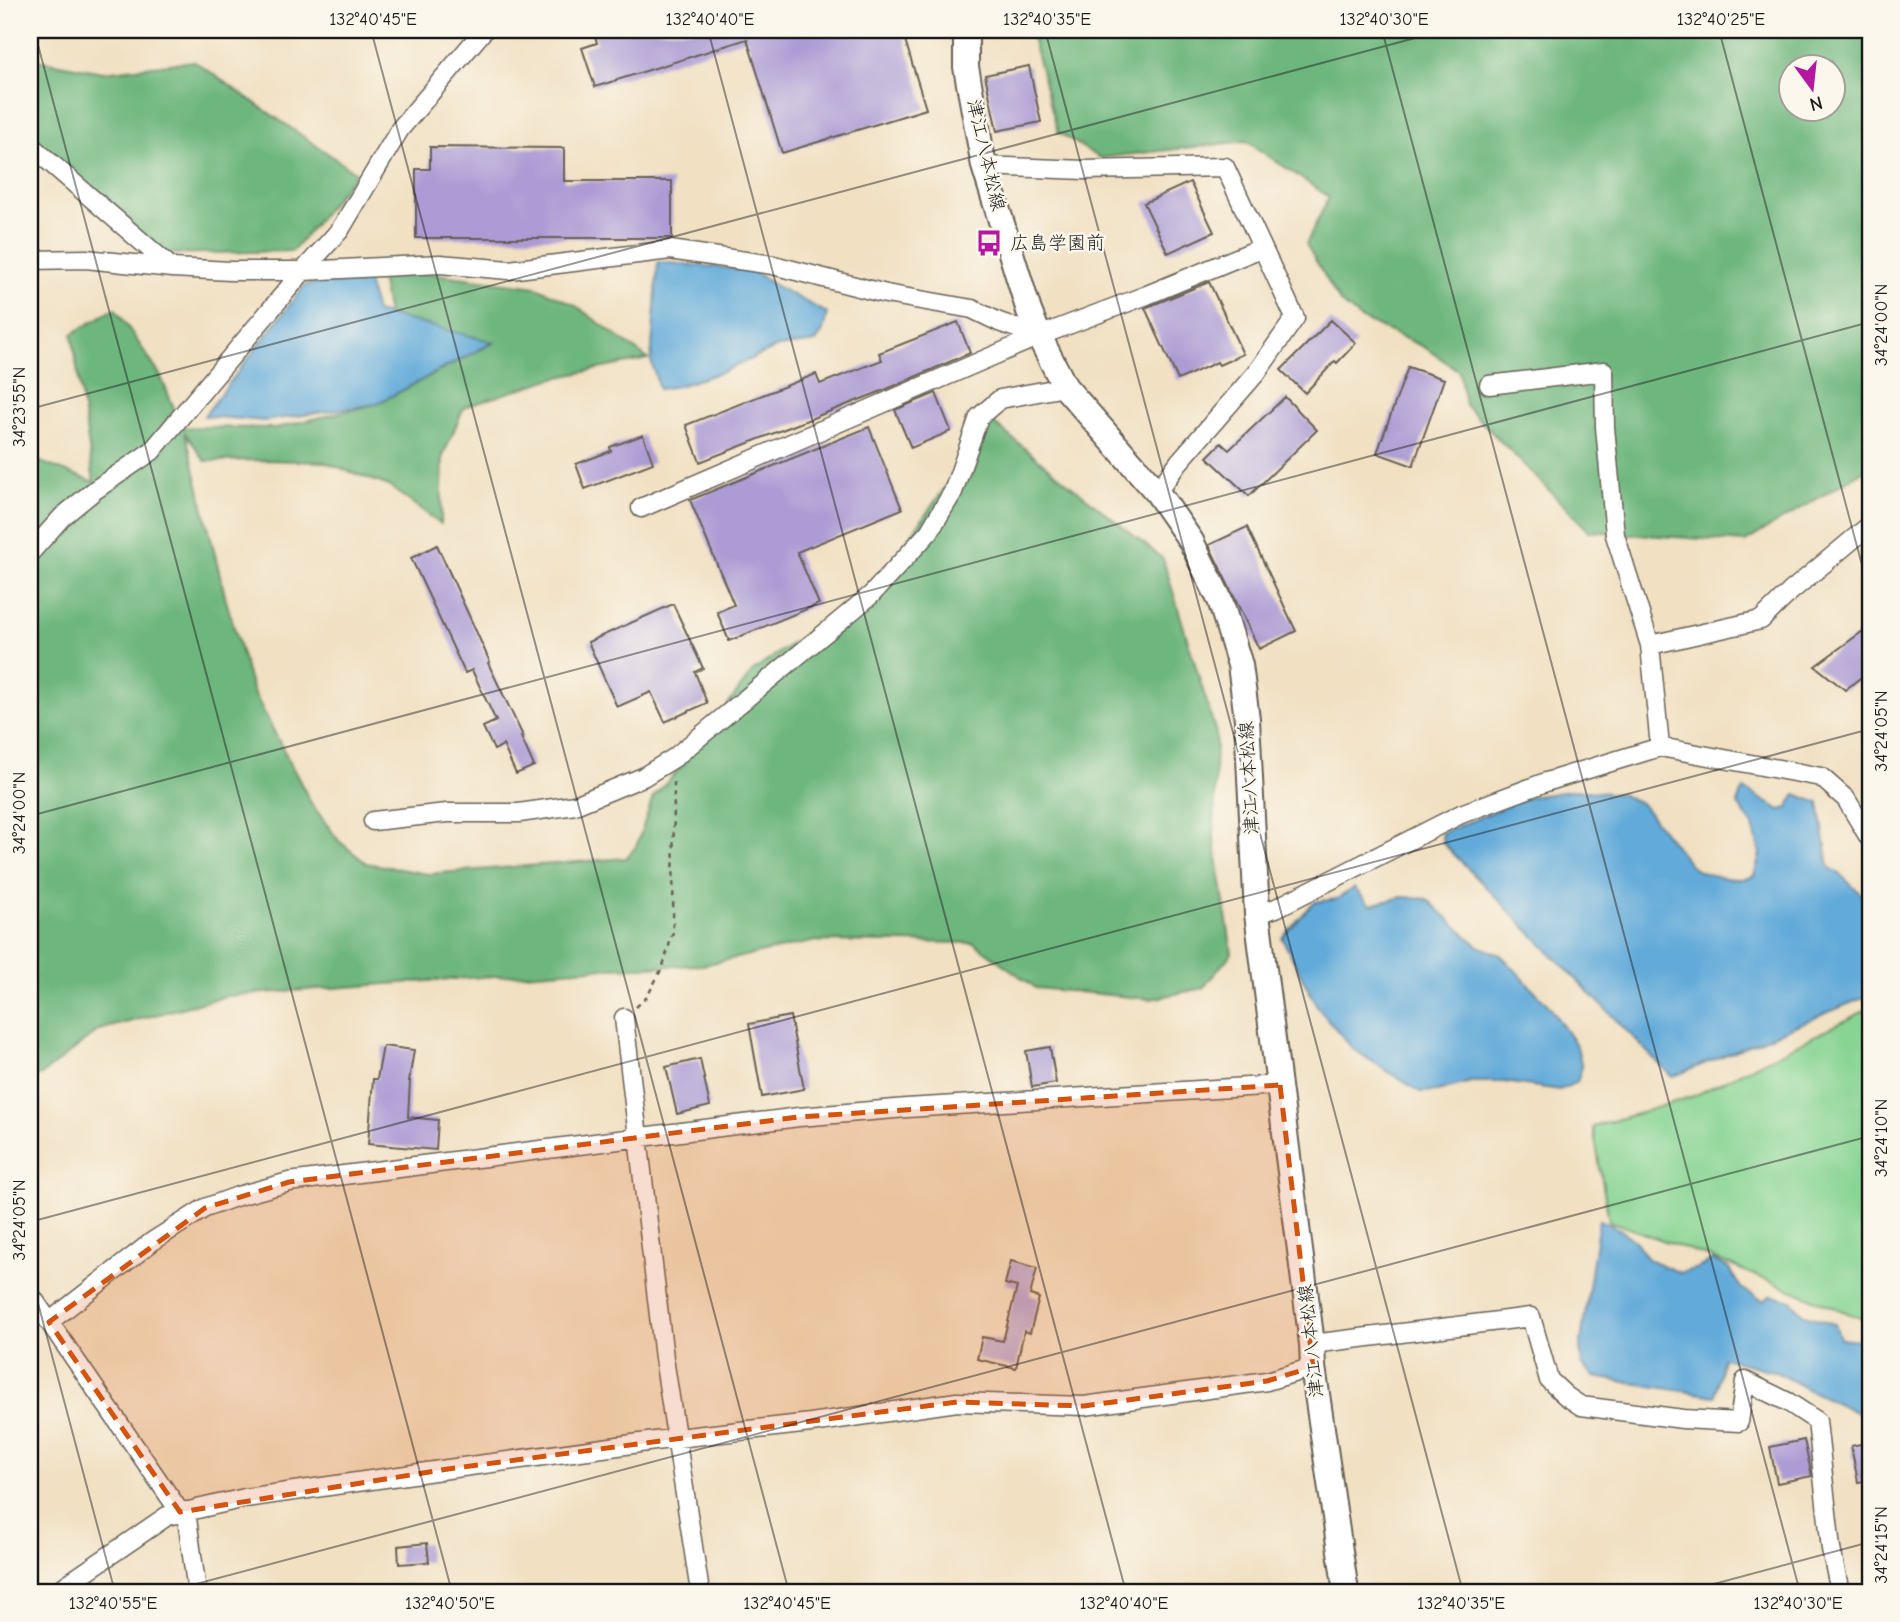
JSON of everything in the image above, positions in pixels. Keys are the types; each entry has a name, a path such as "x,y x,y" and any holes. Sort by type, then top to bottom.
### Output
{"main road":[{"name":"津江八本松線","path":"966,30 966,67 984,166 1029,311 1065,387 1157,492 1191,541 1220,600 1240,665 1247,719 1257,914 1312,1356 1346,1592"}],"street":[{"path":"30,553 62,517 95,490 152,452 340,230 400,129 484,30"},
{"path":"30,145 172,268"},
{"path":"984,166 1085,170 1225,167 1295,318 1256,372 1179,462 1157,492"},
{"path":"641,509 1040,336 1261,248"},
{"path":"30,260 86,259 172,268 303,271 440,264 509,270 670,250 773,265 886,294 972,309 999,322 1040,336"},
{"path":"1489,385 1604,371 1605,426 1615,535 1650,645 1660,747"},
{"path":"373,821 447,813 519,813 575,805 643,777 674,758 871,595 929,532 953,492 979,417 1000,399 1065,387"},
{"path":"1650,645 1761,620 1791,591 1870,525"},
{"path":"1257,914 1276,908 1461,814 1546,782 1660,747 1821,777 1846,799 1870,839"},
{"path":"624,1018 664,1358 699,1592"},
{"path":"49,1322 153,1241 205,1208 238,1195 289,1182 799,1117 1280,1085"},
{"path":"30,1294 183,1512 197,1592"},
{"path":"56,1592 167,1516 272,1494 957,1402 1084,1406 1267,1381 1312,1356 1531,1317 1549,1380 1581,1406 1683,1419 1739,1422 1745,1381 1788,1402 1817,1421 1831,1549 1840,1592"}],"path":[{"path":"624,1018 647,997 663,966 673,932 674,758"}],"highlighted area":[{"path":"1280,1085 1313,1367 1267,1381 1084,1406 957,1402 448,1469 180,1512 49,1322 205,1208 289,1182 799,1117"}],"green space":[{"path":"1030,30 1870,30 1870,467 1745,542 1589,531 1465,405 1459,371 1424,347 1361,319 1340,302 1306,244 1329,197 1246,141 1100,158 1058,132"},
{"path":"31,59 103,72 194,61 356,173 293,251 156,254 30,136"},
{"path":"379,267 537,287 575,305 648,359 554,378 464,407 443,456 441,524 389,486 324,462 205,461 184,431 226,600 252,689 311,803 339,841 366,863 428,874 626,858 636,847 653,797 684,764 752,672 878,581 992,422 1163,559 1216,733 1214,838 1232,953 1203,988 1151,999 1036,988 974,943 816,941 703,965 605,968 226,996 99,1030 41,1075 30,1079 30,458 94,482 72,334 115,308 160,375 182,427 276,428 376,404 493,343 388,315"},
{"path":"1870,1008 1870,1322 1715,1259 1609,1221 1593,1127 1694,1096"}],"water":[{"path":"658,262 751,270 827,313 823,331 816,342 778,347 722,372 659,389 651,361"},
{"path":"367,279 376,312 494,342 376,404 264,421 204,416 305,285"},
{"path":"1744,789 1780,810 1788,808 1796,794 1819,803 1829,867 1870,903 1870,995 1672,1077 1443,843 1442,833 1529,797 1575,790 1620,794 1641,803 1692,867 1722,878 1747,878 1754,876 1760,854 1753,826 1737,803"},
{"path":"1354,888 1370,905 1402,897 1427,899 1478,946 1501,955 1549,1006 1577,1047 1582,1067 1577,1082 1560,1090 1504,1082 1471,1082 1437,1091 1420,1092 1353,1049 1318,1008 1282,938 1314,902 1337,899"},
{"path":"1599,1220 1621,1230 1636,1242 1648,1259 1680,1273 1713,1260 1728,1268 1741,1288 1764,1301 1771,1295 1791,1301 1804,1315 1835,1324 1840,1338 1870,1341 1870,1416 1858,1413 1776,1372 1723,1358 1715,1396 1594,1377 1582,1364 1580,1348"}],"building":[{"path":"593,30 902,30 926,109 782,153 747,39 595,87 582,48 597,43"},
{"path":"1029,66 1041,122 997,131 985,75"},
{"path":"430,147 564,148 564,181 672,181 672,238 416,238 416,169 430,169"},
{"path":"1190,182 1214,232 1168,253 1144,203"},
{"path":"1209,282 1243,354 1219,365 1217,362 1178,380 1145,308"},
{"path":"1331,320 1356,343 1305,393 1281,370"},
{"path":"958,322 970,353 887,389 700,462 686,425 816,374 820,384 882,360 879,353"},
{"path":"1408,367 1444,379 1413,466 1377,453"},
{"path":"936,393 951,431 911,448 895,410"},
{"path":"1285,397 1317,430 1249,496 1207,457 1221,443 1229,450"},
{"path":"869,427 902,509 797,552 819,604 729,641 717,612 734,605 690,500"},
{"path":"643,435 653,463 585,489 576,464"},
{"path":"1247,527 1296,631 1259,649 1209,545"},
{"path":"437,545 534,766 516,774 503,745 494,750 483,727 496,721 472,670 465,673 411,558"},
{"path":"673,604 703,668 695,672 707,703 665,722 651,692 617,707 588,642"},
{"path":"1870,626 1870,670 1845,690 1815,666"},
{"path":"790,1016 804,1089 762,1097 749,1024"},
{"path":"383,1046 414,1050 409,1081 408,1117 438,1120 436,1150 368,1144 373,1079 377,1079"},
{"path":"1050,1047 1056,1083 1032,1087 1026,1051"},
{"path":"700,1059 710,1106 677,1114 666,1067"},
{"path":"1011,1261 1037,1268 1030,1295 1039,1298 1030,1333 1024,1331 1016,1368 977,1359 982,1337 1003,1341 1017,1287 1005,1284"},
{"path":"1804,1440 1812,1476 1777,1483 1770,1447"},
{"path":"1870,1442 1870,1480 1858,1482 1851,1446"},
{"path":"427,1543 429,1562 399,1564 398,1546"}],"place":[{"name":"広島学園前","path":"989,243"}]}
